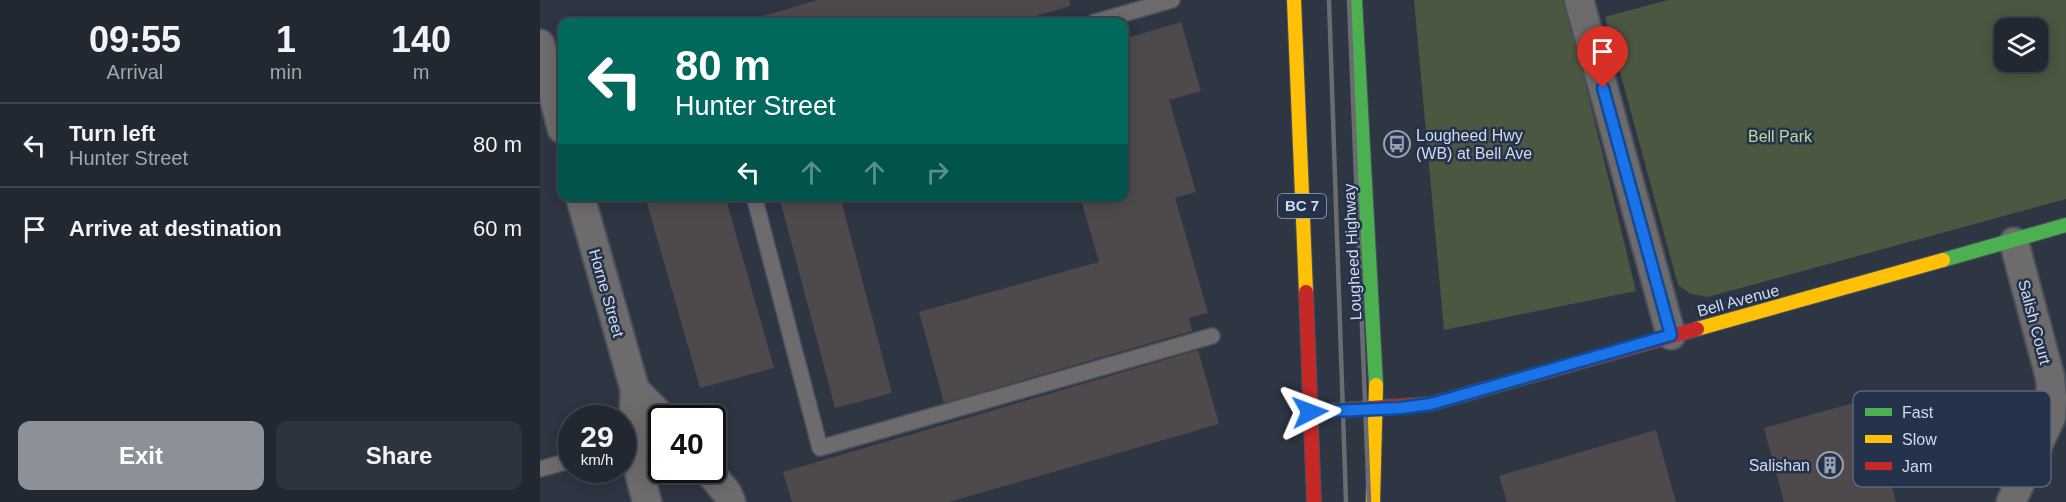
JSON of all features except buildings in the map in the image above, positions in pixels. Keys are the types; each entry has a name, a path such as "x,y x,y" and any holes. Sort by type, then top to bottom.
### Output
{"main road":[{"name":"BC 7","path":"1294,0 1314,502"},
{"name":"Lougheed Highway","path":"1355,0 1376,366 1373,502"},
{"name":"Bell Avenue","path":"1310,412 1431,404 1671,335 2014,242 2066,225"}],"street":[{"path":"1579,0 1671,335"},
{"path":"540,44 558,114"},
{"name":"Horne Street","path":"581,201 635,390 633,405"},
{"name":"Salish Court","path":"2014,242 2050,377 2051,408"},
{"name":"Horne Street","path":"635,390 650,405"},
{"name":"Horne Street","path":"636,471 647,502"},
{"path":"719,483 731,502"},
{"name":"Salish Court","path":"2011,502 2018,487"}],"lane":[{"path":"1109,18 1172,0"},
{"path":"755,201 820,448 1212,336"},
{"path":"540,469 558,464"}],"green space":[{"path":"1414,0 1565,0 1636,291 1444,330"},
{"name":"Bell Park","path":"1668,0 2066,0 2066,199 1708,297 1691,294 1678,285 1605,17"}],"railway":[{"path":"1329,0 1346,502"},
{"path":"1349,0 1369,502"}],"traffic: fast":[{"path":"1355,0 1376,385"},
{"path":"1943,260 2066,225"}],"traffic: slow":[{"path":"1294,0 1306,292"},
{"path":"1697,329 1943,260"},
{"path":"1373,502 1376,385"}],"traffic: jam":[{"path":"1306,292 1314,502"},
{"path":"1310,412 1431,404 1697,329"}],"place":[{"name":"Lougheed Hwy (WB) at Bell Ave","path":"1397,144"},
{"name":"Salishan","path":"1830,465"}],"route":[{"path":"1310,412 1401,408 1431,404 1671,335 1603,88"}]}
